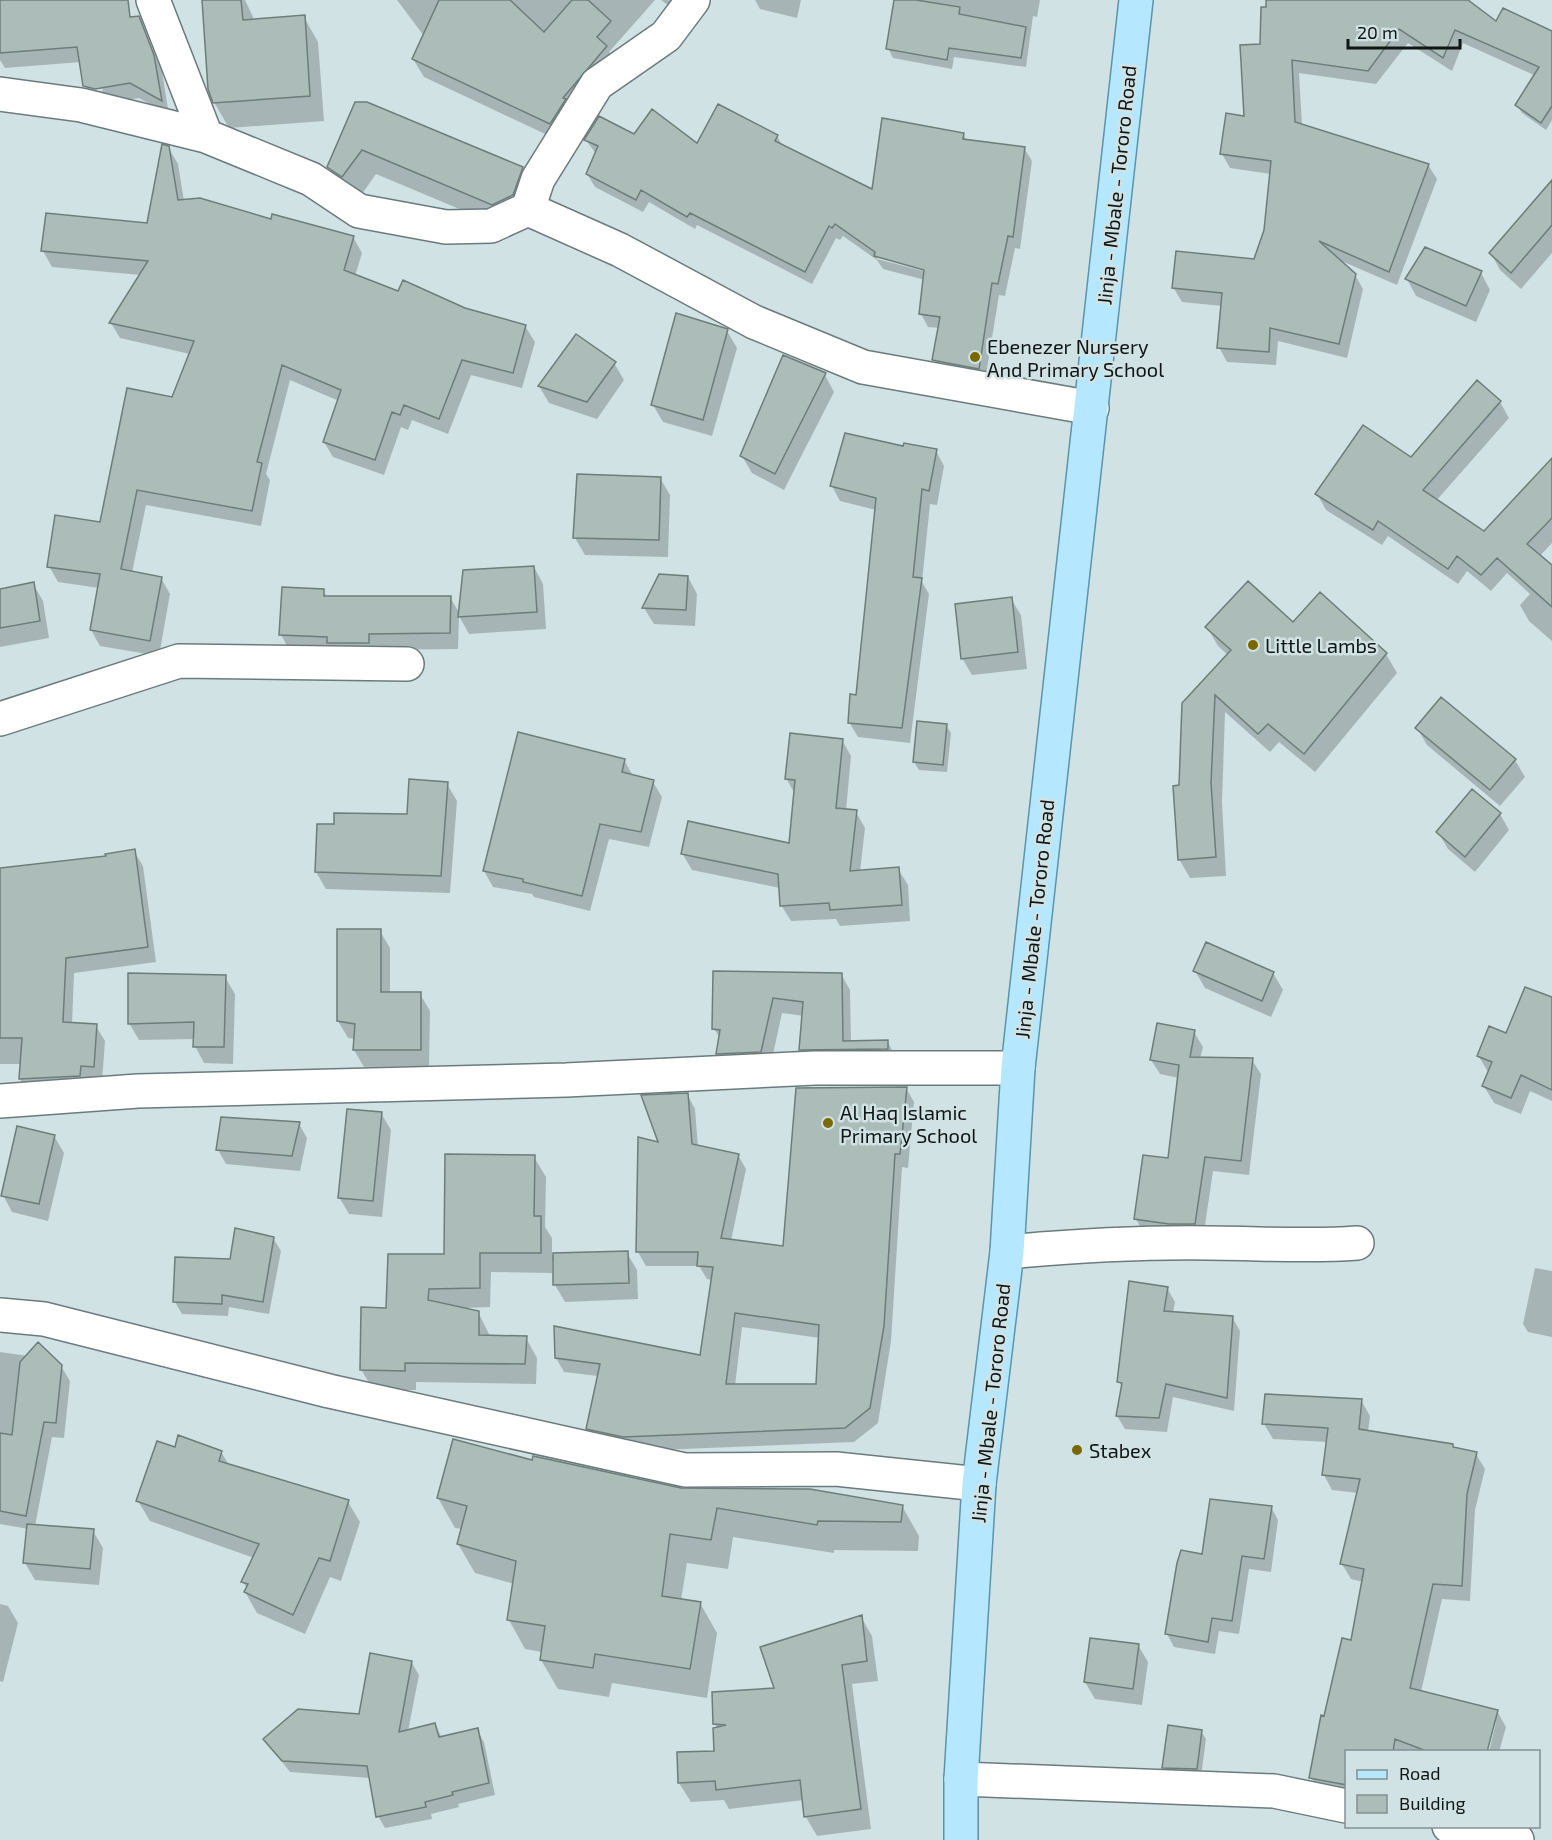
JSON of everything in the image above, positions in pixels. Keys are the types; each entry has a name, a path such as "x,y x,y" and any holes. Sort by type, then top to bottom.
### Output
{"main road":[{"name":"Jinja - Mbale - Tororo Road","path":"961,1840 961,1779 979,1484 1007,1252 1018,1068 1136,0"}],"street":[{"path":"153,0 206,136"},
{"path":"0,94 81,105 206,136 312,179 359,211 446,227 491,226 528,209 538,179 597,84 666,36 693,0"},
{"path":"528,209 620,250 754,322 863,367 1092,408"},
{"path":"0,719 179,662 407,664"},
{"path":"0,1101 138,1091 566,1080 815,1068 1018,1068"},
{"path":"1007,1252 1092,1244 1210,1243 1307,1247 1356,1243"},
{"path":"0,1315 44,1320 329,1391 685,1470 836,1468 979,1484"},
{"path":"961,1779 1274,1791 1345,1806"},
{"path":"1454,1828 1517,1840"}],"building":[{"path":"0,0 128,0 130,17 139,16 154,55 162,101 130,83 95,89 83,86 77,47 0,53"},
{"path":"202,0 241,0 243,20 305,15 310,96 213,103 208,89"},
{"path":"439,0 510,0 544,32 572,0 588,0 611,21 597,37 607,46 563,98 566,99 550,124 412,59"},
{"path":"894,0 916,0 960,7 959,14 1026,27 1021,58 949,48 947,60 886,49"},
{"path":"1266,0 1468,0 1496,21 1503,8 1552,31 1552,106 1541,123 1515,105 1539,67 1455,30 1443,58 1399,29 1368,71 1292,60 1295,122 1429,164 1389,272 1319,241 1356,274 1339,344 1270,328 1269,352 1217,348 1222,293 1172,288 1176,251 1254,259 1264,230 1271,161 1220,154 1226,113 1244,116 1240,45 1260,44 1261,7 1266,7"},
{"path":"355,102 367,102 523,167 513,195 492,205 362,150 342,177 327,167"},
{"path":"718,104 778,135 775,141 872,189 882,118 964,133 963,139 1025,147 1013,237 1008,236 998,284 992,283 979,369 932,360 940,317 919,314 924,270 874,256 875,252 835,224 832,228 829,226 805,272 690,213 687,217 641,190 636,200 586,174 598,146 584,140 599,116 634,134 652,109 697,143"},
{"path":"162,144 169,146 178,200 200,198 271,219 272,214 354,236 344,270 398,291 403,280 465,308 526,325 513,373 462,360 439,419 404,405 400,415 392,412 375,460 323,442 341,390 282,365 257,462 262,463 252,511 137,490 121,569 162,577 150,641 90,630 100,574 47,567 55,515 100,522 127,388 172,397 194,341 109,323 148,261 41,251 46,213 147,223"},
{"path":"1552,180 1552,225 1511,273 1489,253"},
{"path":"1425,247 1482,271 1466,306 1405,279"},
{"path":"676,313 728,329 703,420 651,405"},
{"path":"576,334 616,362 587,402 538,386"},
{"path":"783,355 826,373 775,474 740,456"},
{"path":"1477,380 1501,401 1423,490 1484,531 1552,458 1552,518 1527,544 1552,565 1552,607 1497,558 1481,575 1457,556 1448,569 1378,521 1373,530 1315,494 1363,425 1411,457"},
{"path":"845,433 903,446 904,443 937,449 929,491 922,489 913,577 922,578 902,728 848,723 850,694 856,695 876,498 830,486"},
{"path":"577,474 661,477 659,540 573,538"},
{"path":"534,566 537,612 458,617 463,570"},
{"path":"659,574 688,576 686,610 642,608"},
{"path":"1248,581 1293,622 1320,592 1387,653 1304,754 1268,724 1258,734 1215,695 1211,783 1216,857 1178,860 1173,786 1179,785 1182,703 1231,650 1205,627"},
{"path":"34,582 40,621 0,628 0,589"},
{"path":"282,587 324,589 324,596 451,596 450,633 369,634 369,643 327,643 327,637 279,635"},
{"path":"1012,597 1018,652 961,659 955,604"},
{"path":"1441,697 1516,759 1490,790 1415,728"},
{"path":"917,721 947,724 943,765 913,762"},
{"path":"518,732 625,759 622,772 654,780 641,832 600,824 582,896 523,882 523,879 483,871"},
{"path":"790,733 843,739 836,808 857,810 850,871 899,867 902,905 830,910 829,903 780,906 778,874 681,854 688,821 789,843 795,780 785,779"},
{"path":"409,779 448,782 441,876 315,872 317,824 334,824 334,813 407,814"},
{"path":"1472,789 1501,813 1465,857 1436,832"},
{"path":"135,849 148,947 66,958 63,1022 97,1024 94,1067 81,1066 80,1076 19,1079 22,1038 0,1038 0,868 106,856 105,854"},
{"path":"337,929 381,929 381,992 421,992 421,1050 353,1050 355,1024 337,1021"},
{"path":"1206,942 1274,972 1262,1001 1193,971"},
{"path":"713,971 842,973 843,1041 888,1040 888,1049 799,1050 803,1002 773,998 761,1052 716,1054 720,1030 712,1029"},
{"path":"128,973 226,975 224,1047 193,1047 194,1022 128,1024"},
{"path":"1525,987 1552,997 1552,1090 1521,1075 1511,1098 1482,1086 1492,1062 1477,1056 1489,1026 1506,1033"},
{"path":"1157,1023 1195,1030 1190,1057 1253,1058 1241,1161 1205,1157 1195,1224 1169,1224 1134,1219 1143,1155 1168,1158 1179,1065 1150,1060"},
{"path":"907,1087 900,1154 895,1154 884,1326 870,1408 845,1428 623,1437 586,1429 600,1364 555,1358 554,1326 700,1355 713,1267 697,1266 698,1252 636,1252 638,1137 658,1142 641,1095 688,1093 692,1144 739,1154 721,1238 783,1246 796,1088","holes":["735,1313 819,1325 816,1384 726,1384"]},
{"path":"347,1109 382,1112 373,1201 338,1198"},
{"path":"221,1117 300,1122 292,1156 216,1150"},
{"path":"17,1126 55,1135 39,1204 1,1196"},
{"path":"445,1154 535,1155 534,1216 541,1216 541,1253 480,1253 480,1288 429,1289 428,1300 479,1311 479,1335 527,1336 525,1364 405,1363 405,1371 360,1370 361,1307 386,1308 388,1254 444,1254"},
{"path":"235,1228 274,1237 263,1302 222,1295 222,1304 173,1302 175,1257 230,1259"},
{"path":"628,1251 629,1283 553,1285 553,1253"},
{"path":"1129,1281 1168,1287 1164,1311 1233,1316 1227,1398 1166,1384 1159,1418 1116,1416 1122,1383 1117,1382"},
{"path":"38,1342 62,1365 56,1423 44,1422 26,1516 0,1511 0,1433 12,1435 20,1362"},
{"path":"1265,1394 1362,1399 1359,1429 1453,1444 1453,1447 1477,1452 1467,1494 1462,1586 1433,1584 1410,1688 1498,1710 1488,1750 1424,1750 1395,1739 1393,1750 1345,1750 1345,1785 1309,1778 1321,1715 1324,1716 1342,1638 1351,1640 1364,1569 1340,1564 1360,1479 1322,1475 1328,1428 1262,1424"},
{"path":"178,1435 222,1451 219,1461 349,1500 330,1561 319,1558 293,1615 244,1592 248,1584 241,1582 259,1544 136,1501 157,1441 175,1447"},
{"path":"453,1439 532,1460 533,1456 681,1488 810,1489 903,1505 901,1522 818,1521 817,1525 717,1508 711,1540 670,1534 662,1596 701,1602 690,1669 595,1654 593,1668 540,1660 545,1626 507,1620 516,1561 457,1544 467,1506 437,1498"},
{"path":"1210,1499 1272,1506 1264,1559 1242,1556 1232,1621 1212,1618 1208,1642 1165,1634 1181,1550 1202,1554"},
{"path":"27,1524 94,1529 90,1569 23,1563"},
{"path":"862,1615 867,1661 842,1665 861,1809 804,1817 800,1780 716,1790 715,1781 678,1783 677,1752 714,1751 713,1728 726,1725 713,1724 712,1692 774,1688 760,1647"},
{"path":"1090,1638 1139,1644 1133,1689 1084,1682"},
{"path":"370,1653 412,1661 399,1732 435,1723 439,1737 478,1728 489,1783 452,1792 453,1795 425,1802 426,1807 376,1817 367,1766 282,1761 263,1739 298,1709 359,1714"},
{"path":"1168,1725 1202,1730 1197,1769 1162,1768"}],"place":[{"name":"Ebenezer Nursery And Primary School","path":"975,357"},
{"name":"Little Lambs","path":"1253,645"},
{"name":"Al Haq Islamic Primary School","path":"828,1123"},
{"name":"Stabex","path":"1077,1450"}]}
